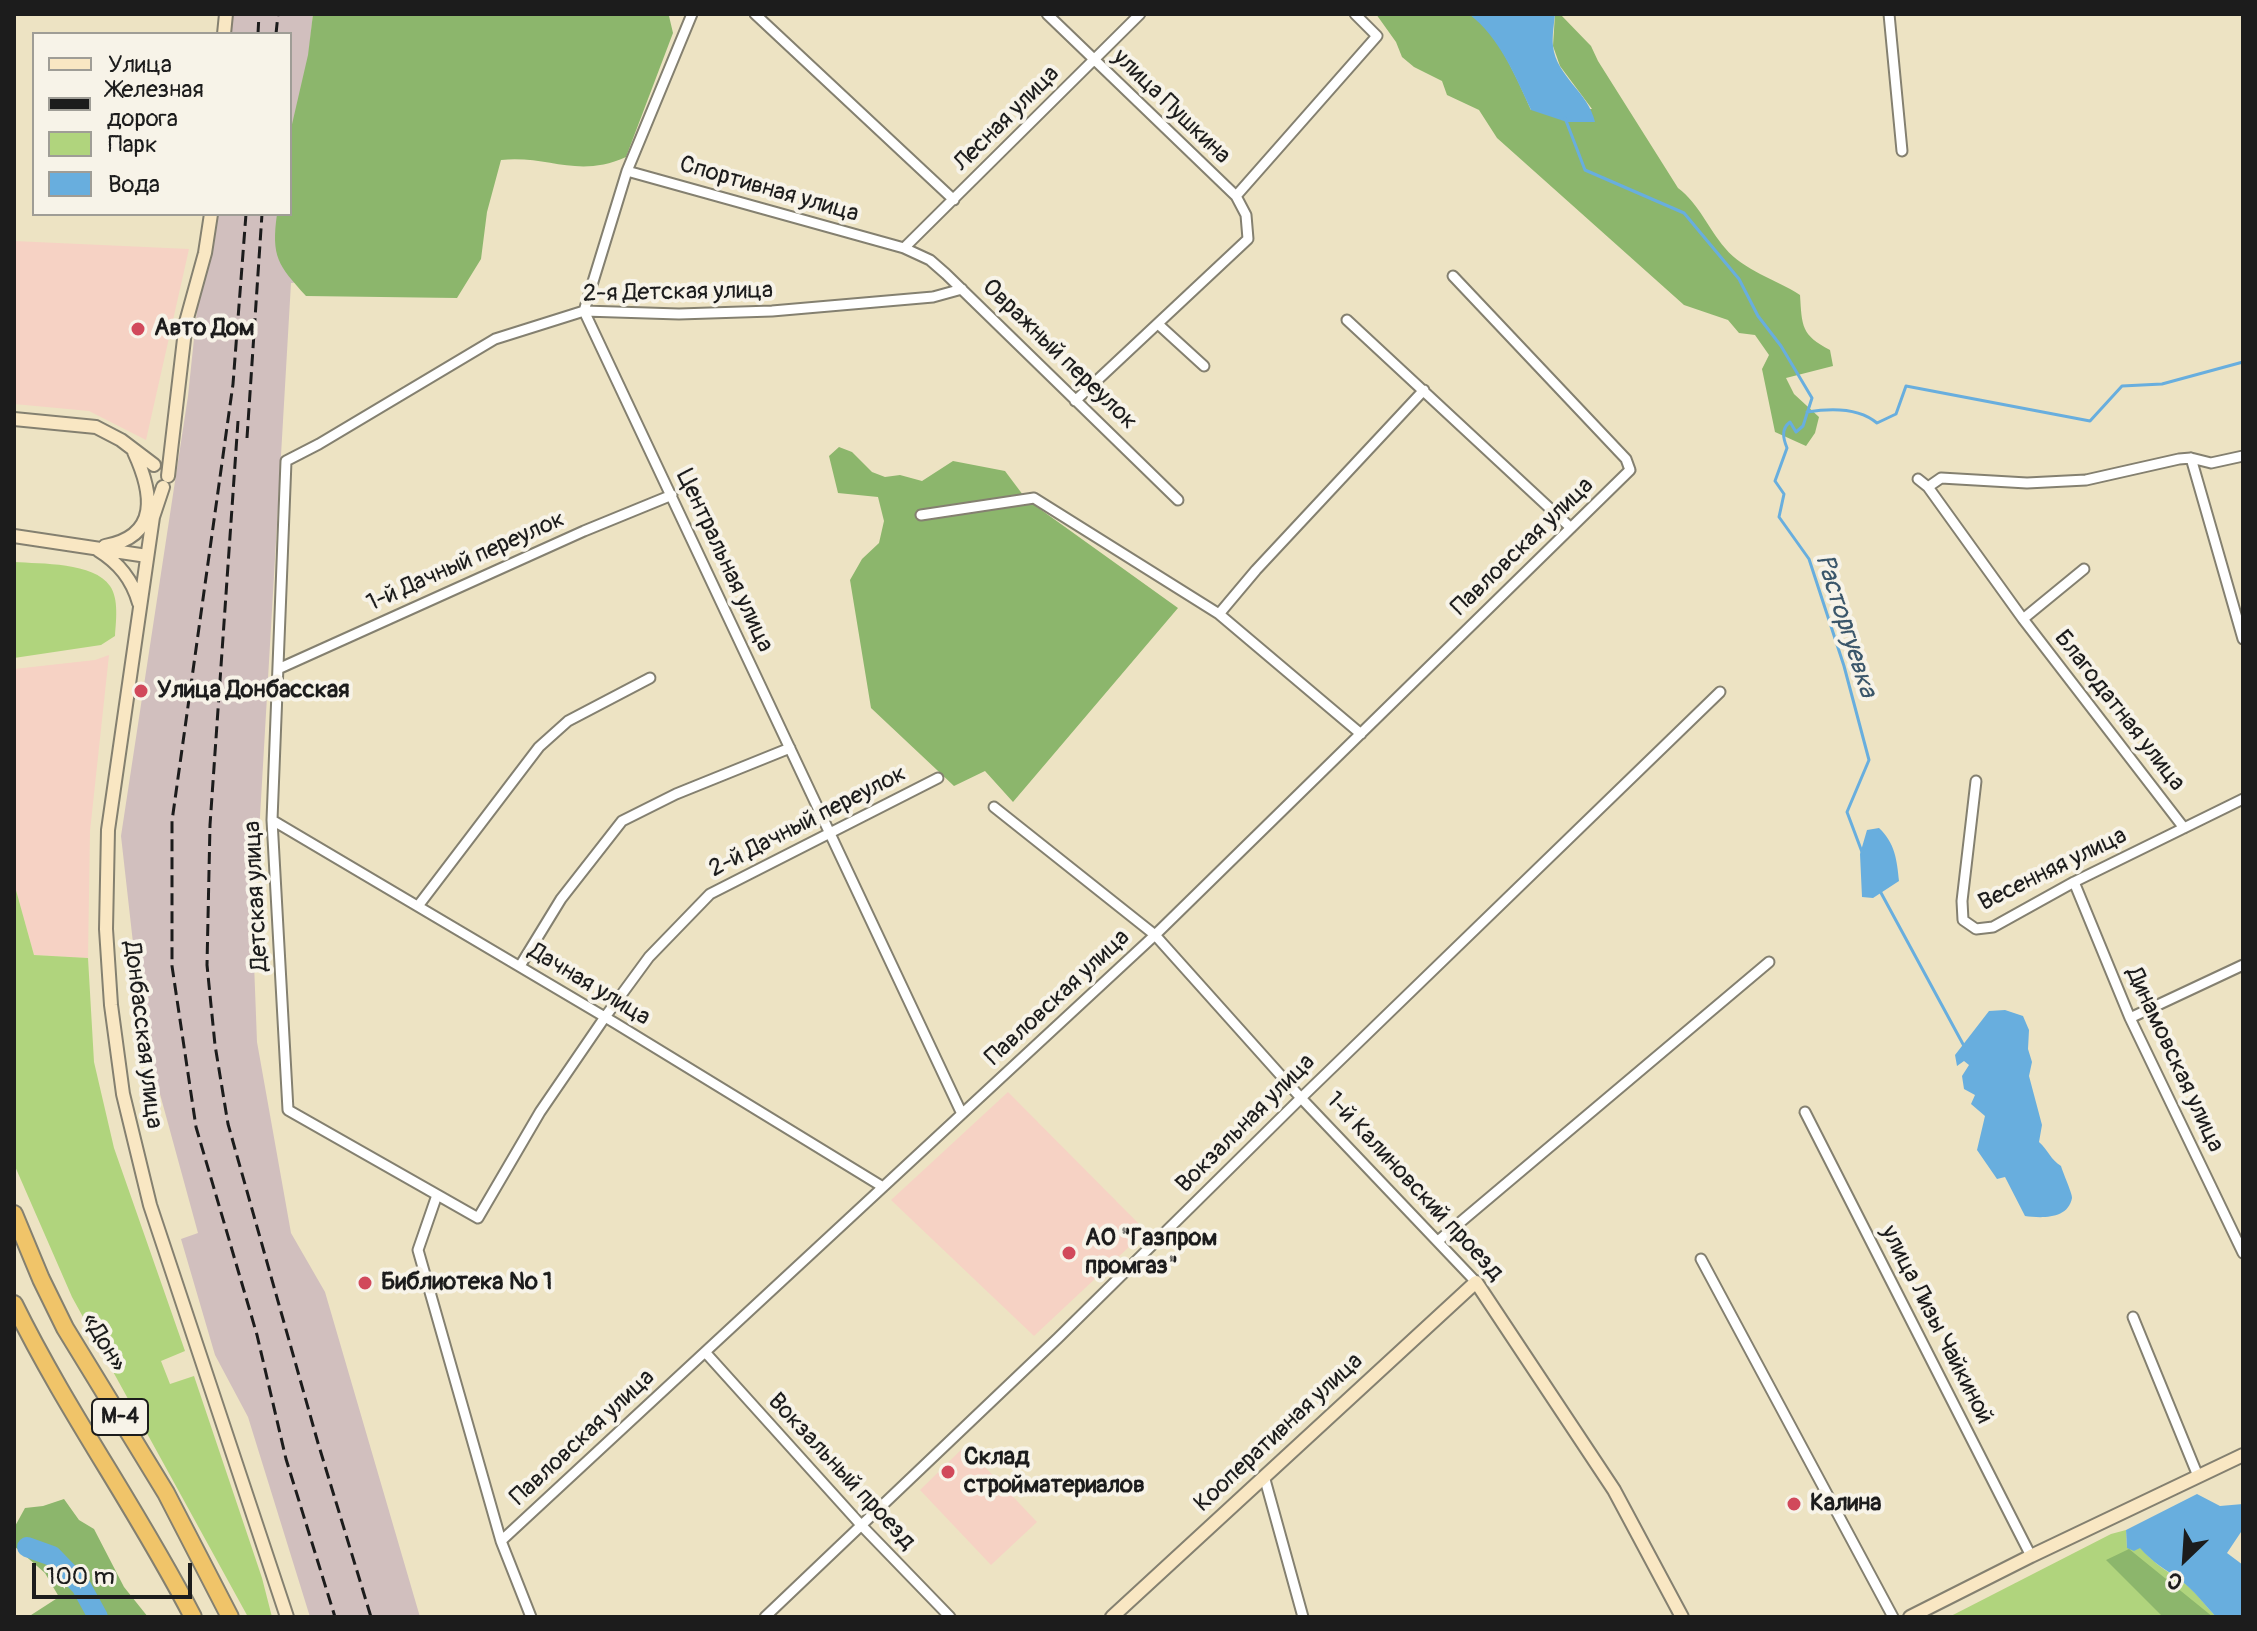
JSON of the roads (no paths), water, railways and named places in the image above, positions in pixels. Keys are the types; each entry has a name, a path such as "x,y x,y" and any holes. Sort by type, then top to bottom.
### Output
{"highway":[{"name":"«Дон»","path":"14,1214 65,1328 166,1493 230,1617"},
{"name":"М-4","path":"14,1304 33,1343 136,1512 193,1617"}],"street":[{"path":"584,311 627,171 692,14"},
{"path":"755,14 954,200"},
{"name":"улица Пушкина","path":"1047,14 1236,196 1246,215 1248,239 1158,324"},
{"name":"Лесная улица","path":"902,248 1140,14"},
{"path":"1236,196 1377,36 1355,14"},
{"path":"1889,14 1902,151"},
{"name":"Спортивная улица","path":"627,171 902,248"},
{"name":"Донбасская улица","path":"211,216 205,253 186,322 166,482 150,540 140,605 108,830 107,944 111,1005 123,1094 150,1205 287,1617"},
{"name":"Овражный переулок","path":"902,248 930,260 962,289 1178,500"},
{"name":"Павловская улица","path":"501,1541 1155,935 1630,470 1626,459 1453,276"},
{"name":"2-я Детская улица","path":"286,461 495,339 584,311 679,314 772,311 933,297 962,289"},
{"name":"Центральная улица","path":"584,311 962,1114"},
{"path":"1347,320 1571,528"},
{"path":"1075,401 1158,324 1204,366"},
{"path":"1219,614 1256,570 1424,390"},
{"path":"14,419 96,427 165,469 166,482 151,488 132,449"},
{"name":"Донбасская улица","path":"156,465 174,432"},
{"path":"1928,487 1941,478 2027,483 2086,480 2191,458 2211,463 2243,456"},
{"path":"2191,458 2243,639"},
{"name":"Детская улица","path":"286,461 272,820 288,1110 478,1218"},
{"path":"150,540 145,480 147,470 156,465"},
{"name":"Благодатная улица","path":"1918,479 1928,487 2023,619 2184,828"},
{"name":"1-й Дачный переулок","path":"278,669 584,531 672,495"},
{"path":"921,515 1034,498 1219,614 1361,734"},
{"path":"95,548 118,544 134,535 147,516"},
{"path":"14,536 147,556"},
{"path":"95,548 114,560 128,577 140,605"},
{"name":"Благодатная улица","path":"2023,619 2084,569"},
{"path":"418,906 539,747 568,721 650,678"},
{"name":"Вокзальная улица","path":"765,1617 1058,1338 1720,692"},
{"path":"520,966 561,899 622,821 676,794 790,748"},
{"name":"2-й Дачный переулок","path":"478,1218 540,1112 605,1017 649,957 710,894 938,778"},
{"name":"Весенняя улица","path":"1976,781 1962,901 1963,920 1976,929 1993,927 2074,882 2243,799"},
{"name":"1-й Калиновский проезд","path":"994,807 1155,935 1301,1098 1476,1282 1614,1490 1682,1617"},
{"name":"Дачная улица","path":"272,820 605,1017 883,1187"},
{"name":"Динамовская улица","path":"2074,882 2130,1018 2243,1253"},
{"path":"1438,1241 1769,962"},
{"path":"2130,1018 2243,965"},
{"name":"улица Лизы Чайкиной","path":"1805,1112 2031,1556"},
{"path":"437,1195 418,1250 501,1541 531,1617"},
{"path":"1701,1259 1893,1617"},
{"name":"Кооперативная улица","path":"1112,1617 1476,1282"},
{"path":"2133,1317 2198,1476"},
{"name":"Вокзальный проезд","path":"705,1352 861,1525 950,1617"},
{"path":"1910,1617 2243,1455"},
{"path":"1264,1476 1303,1617"}],"water":[{"path":"1469,14 1555,14 1555,57 1586,102 1595,122 1567,122 1531,110 1498,46"},
{"path":"1879,828 1892,846 1899,881 1873,898 1862,897 1860,854 1867,830"},
{"path":"2005,1010 2023,1016 2029,1030 2028,1049 2032,1062 2029,1076 2042,1125 2039,1142 2061,1166 2072,1196 2065,1210 2053,1216 2025,1216 2005,1177 1997,1179 1977,1150 1985,1116 1971,1104 1975,1095 1964,1089 1962,1076 1969,1065 1964,1061 1957,1066 1955,1055 1989,1011"},
{"path":"2197,1494 2220,1506 2243,1504 2243,1529 2227,1553 2243,1565 2243,1617 2216,1617 2190,1588 2140,1548 2134,1551 2127,1548 2126,1530"}],"waterway":[{"name":"Расторгуевка","path":"1565,118 1585,170 1684,213 1739,279 1758,316 1781,346 1812,398 1803,426 1796,432 1790,422 1785,428 1787,448 1775,481 1784,494 1779,517 1809,559 1844,666 1869,760 1847,812 1862,852"},
{"path":"1807,412 1844,410 1861,414 1877,423 1896,414 1906,386 2090,421 2122,386 2162,384 2243,362"},
{"name":"Расторгуевка","path":"1880,891 1964,1046"},
{"path":"27,1547 52,1556 81,1586 98,1617"}],"railway":[{"path":"258,32 259,14"},
{"path":"276,32 278,14"},
{"path":"246,216 233,384 172,821 172,966 196,1127 257,1335 286,1459 335,1617"},
{"path":"247,438 262,216"},
{"path":"238,421 210,825 207,965 215,1045 228,1124 318,1443 371,1617"}],"place":[{"name":"Авто Дом","path":"138,329"},
{"name":"Улица Донбасская","path":"141,691"},
{"name":"АО \"Газпром промгаз\"","path":"1069,1253"},
{"name":"Библиотека № 1","path":"365,1283"},
{"name":"Склад стройматериалов","path":"948,1472"},
{"name":"Калина","path":"1794,1504"}]}
